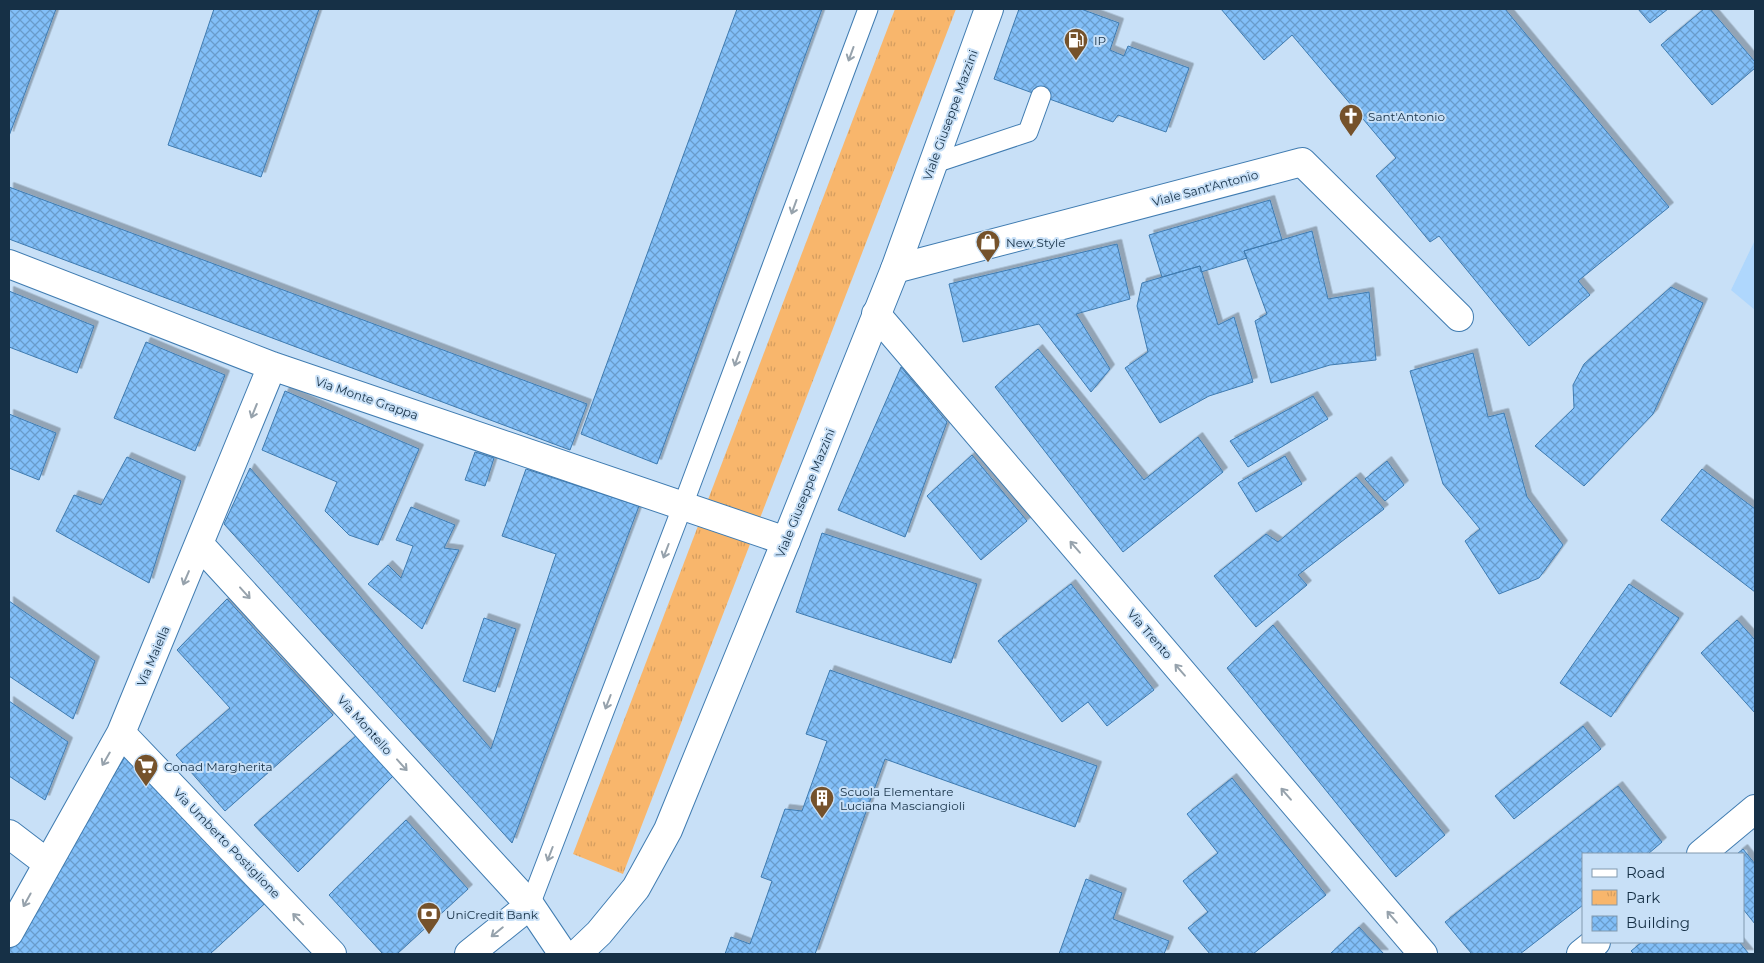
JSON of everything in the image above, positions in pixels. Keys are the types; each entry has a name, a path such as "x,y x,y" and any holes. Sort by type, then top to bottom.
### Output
{"street":[{"name":"Viale Giuseppe Mazzini","path":"577,954 599,933 636,888 668,830 895,269 989,9"},
{"name":"Viale Sant'Antonio","path":"895,269 1302,162 1459,317"},
{"name":"Via Monte Grappa","path":"9,264 272,366 786,541"},
{"name":"Via Trento","path":"876,314 1423,954"},
{"name":"Via Maiella","path":"9,933 121,733 200,545 272,366"},
{"name":"Via Montello","path":"200,545 530,905 563,954"},
{"name":"Via Umberto Postiglione","path":"121,733 332,954"},
{"path":"1702,853 1755,808"},
{"path":"9,834 47,863"},
{"path":"469,954 530,905"},
{"path":"1581,954 1595,943"}],"lane":[{"path":"530,905 683,505 868,9"},
{"path":"932,164 1028,132 1041,96"}],"shaded area":[{"path":"1755,240 1755,310 1731,290"}],"green space":[{"path":"895,9 956,9 623,874 573,854"}],"building":[{"path":"9,9 56,9 9,136"},
{"path":"214,9 319,9 261,177 168,145"},
{"path":"737,9 822,9 657,464 581,434"},
{"path":"1019,9 1081,9 1119,23 1110,50 1124,56 1128,46 1189,68 1166,132 1118,115 1113,122 994,79"},
{"path":"1221,9 1505,9 1669,207 1578,281 1590,295 1529,346 1439,236 1430,242 1376,176 1396,158 1292,35 1264,60"},
{"path":"1638,9 1668,9 1650,23"},
{"path":"1704,9 1710,9 1755,62 1755,68 1712,105 1661,45"},
{"path":"9,187 587,404 570,450 9,239"},
{"path":"1270,200 1282,240 1244,251 1247,258 1201,272 1200,266 1162,277 1149,235"},
{"path":"1312,231 1328,299 1369,292 1376,360 1330,365 1271,383 1255,321 1267,314 1244,251"},
{"path":"1117,244 1130,299 1076,314 1110,369 1091,392 1039,324 963,342 949,284"},
{"path":"1200,266 1218,325 1234,317 1253,382 1209,396 1160,423 1125,368 1148,352 1137,306 1142,283"},
{"path":"1671,287 1703,303 1653,414 1584,486 1535,446 1574,408 1573,385 1584,364"},
{"path":"9,291 94,326 77,373 9,347"},
{"path":"146,342 225,375 195,451 114,418"},
{"path":"1038,349 1144,480 1198,437 1223,472 1123,552 995,387"},
{"path":"1473,353 1488,417 1504,413 1527,497 1563,545 1539,578 1499,594 1465,541 1480,529 1443,484 1410,371"},
{"path":"901,367 947,422 905,537 838,510"},
{"path":"285,391 419,449 378,545 349,535 325,511 337,482 262,450"},
{"path":"1313,396 1328,419 1248,467 1230,441"},
{"path":"9,414 56,433 39,480 9,468"},
{"path":"475,452 494,458 485,486 465,480"},
{"path":"972,455 1027,521 981,560 927,496"},
{"path":"1285,456 1302,484 1256,512 1238,483"},
{"path":"127,457 181,481 149,583 56,531 74,495 101,505"},
{"path":"1387,461 1404,485 1385,501 1365,479"},
{"path":"250,468 491,749 556,554 502,536 526,469 639,506 512,843 224,524"},
{"path":"1702,469 1755,509 1755,592 1661,520"},
{"path":"1356,477 1384,509 1298,575 1307,585 1256,627 1214,576 1266,534 1278,542"},
{"path":"411,507 455,525 444,548 459,550 422,629 368,584 388,565 401,578 413,546 396,540"},
{"path":"822,533 977,584 951,663 796,612"},
{"path":"1071,584 1154,690 1107,726 1088,702 1062,722 998,641"},
{"path":"1629,584 1679,618 1611,717 1560,683"},
{"path":"227,599 333,715 225,811 176,755 230,708 177,650"},
{"path":"9,601 95,661 73,719 9,676"},
{"path":"484,618 516,629 495,692 463,681"},
{"path":"1737,620 1755,640 1755,713 1701,653"},
{"path":"1273,625 1445,835 1396,877 1227,668"},
{"name":"Scuola Elementare Luciana Masciangioli","path":"830,670 1097,766 1075,827 885,759 815,954 725,954 731,937 750,944 772,881 761,877 785,809 802,811 827,741 806,734"},
{"path":"9,701 68,742 45,800 9,776"},
{"path":"1583,726 1601,749 1514,819 1495,796"},
{"path":"357,735 393,776 298,872 254,825"},
{"path":"125,757 273,896 210,954 9,953 58,864"},
{"path":"1232,778 1326,895 1253,954 1210,954 1188,928 1208,912 1183,881 1218,853 1187,814"},
{"path":"1618,786 1662,842 1649,853 1582,853 1582,906 1520,954 1472,954 1445,922"},
{"path":"406,820 468,889 397,954 383,954 329,895"},
{"path":"1743,849 1755,864 1755,924 1744,910 1744,853 1738,853"},
{"path":"1086,879 1122,893 1113,919 1169,941 1164,954 1059,954"},
{"path":"1359,927 1384,954 1330,954"},
{"path":"1641,943 1740,943 1749,954 1634,954 1631,951"}],"place":[{"name":"IP","path":"1076,61"},
{"name":"Sant'Antonio","path":"1351,137"},
{"name":"New Style","path":"988,263"},
{"name":"Conad Margherita","path":"146,787"},
{"name":"Scuola Elementare Luciana Masciangioli","path":"822,819"},
{"name":"UniCredit Bank","path":"429,935"}]}
